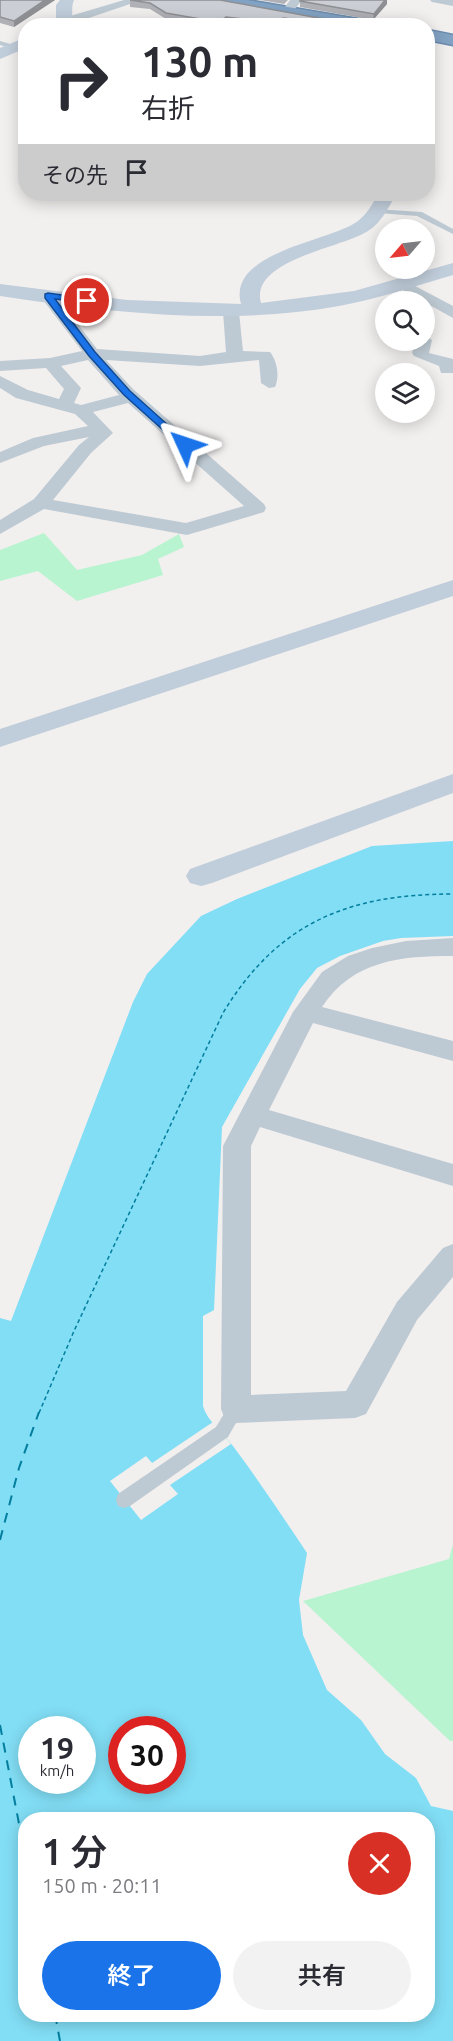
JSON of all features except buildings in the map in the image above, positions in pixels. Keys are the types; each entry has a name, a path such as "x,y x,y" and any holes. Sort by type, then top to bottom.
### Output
{"highway":[{"path":"221,0 292,6 339,18"},
{"path":"435,36 453,40"}],"street":[{"path":"61,18 63,5 67,0"},
{"path":"79,18 136,0"},
{"path":"436,0 453,3"},
{"path":"0,54 14,44"},
{"path":"253,310 249,291 252,280 260,270 280,259 343,237 361,228 382,202"},
{"path":"0,290 179,311 231,312 341,300 453,269"},
{"path":"402,284 453,313 435,329"},
{"path":"41,502 187,529 257,508 131,397 92,354 48,296"},
{"path":"231,312 235,356"},
{"path":"421,351 423,356 447,363 447,369"},
{"path":"0,366 50,363 92,354 200,361 264,355 268,360 268,382"},
{"path":"50,363 73,388 73,407"},
{"path":"0,381 22,394 73,407 131,397"},
{"path":"0,528 41,502 85,449 104,433 73,407"},
{"path":"0,458 39,442 100,429"},
{"path":"0,738 453,588"},
{"path":"201,876 453,783"},
{"path":"453,947 412,949 364,960 333,976 318,992 306,1012 237,1146 229,1421 355,1404 407,1311 453,1256"},
{"path":"306,1012 453,1051"},
{"path":"254,1115 453,1175"}],"lane":[{"path":"382,202 420,214 453,232"},
{"path":"124,1500 229,1421"}],"green space":[{"path":"44,533 77,570 142,555 179,534 184,547 158,559 163,575 77,601 38,571 0,581 0,550"},
{"path":"453,1544 453,1741 450,1741 303,1601 449,1559"}],"water":[{"path":"453,841 453,936 383,941 340,956 317,968 300,989 222,1127 214,1310 203,1316 203,1406 208,1417 243,1459 307,1553 299,1600 303,1635 327,1690 361,1720 385,1754 416,1778 431,1806 453,1811 453,2041 0,2041 0,1318 11,1321 133,1002 147,974 201,916 237,899 372,846"}],"pier":[{"path":"213,1422 231,1444 170,1485 178,1494 141,1520 110,1481 146,1456 152,1463"}],"ferry route":[{"path":"39,1413 74,1331 223,1013 244,982 268,956 293,935 320,919 349,908 381,900 416,895 453,894"},
{"path":"0,1540 19,1468 39,1412"},
{"path":"0,1725 18,1818"},
{"path":"56,2022 60,2041"}],"route":[{"path":"87,301 48,296 92,354 127,393 185,445"}]}
